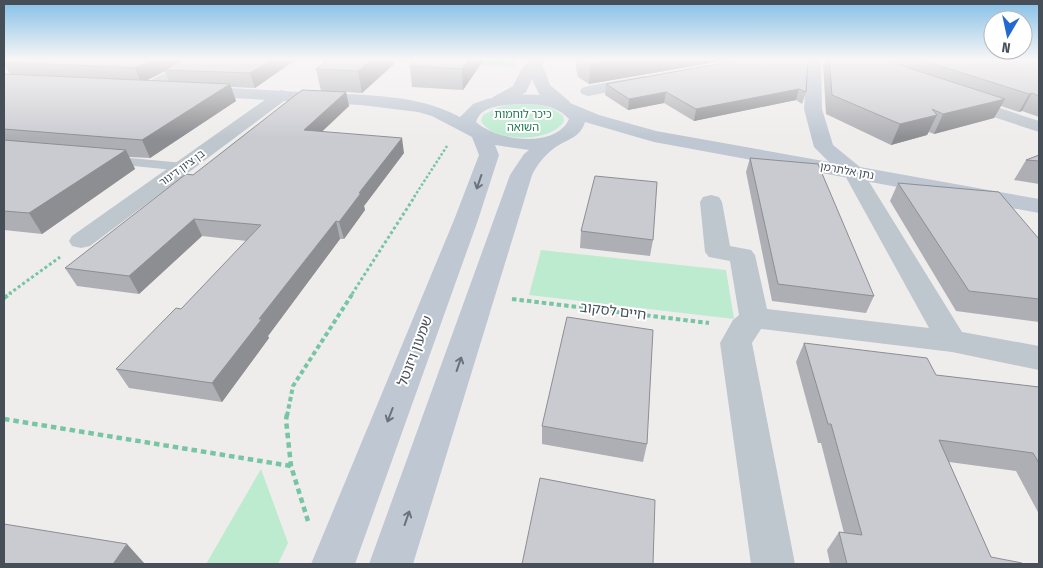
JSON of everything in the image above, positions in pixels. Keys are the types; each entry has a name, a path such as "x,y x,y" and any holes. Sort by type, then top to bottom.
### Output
{"street":[{"path":"147,88 152,86"},
{"path":"476,133 467,123 468,116 474,110 520,89 521,86"},
{"path":"391,564 521,175 531,158 558,139 573,132 578,126 578,118 542,86"},
{"path":"588,90 616,86"},
{"path":"813,86 813,109 824,147 853,172 952,341"},
{"path":"128,88 361,100"},
{"name":"בן ציון דינור","path":"81,242 282,95"},
{"path":"947,95 1039,127"},
{"name":"נתן אלתרמן","path":"361,100 495,102 530,99 568,108 593,119 654,136 1039,206"},
{"name":"נתן אלתרמן","path":"361,100 418,107 438,112 476,133 496,141 516,144 598,134 654,136"},
{"name":"שמעון ויזנטל","path":"333,564 489,156 476,133"},
{"path":"711,202 718,252 742,255 749,323 736,343 773,564"},
{"path":"749,323 952,341 1039,358"}],"lane":[{"path":"95,159 184,167"}],"path":[{"path":"309,526 291,466 286,420 293,386 449,143"},
{"path":"4,298 81,242"},
{"name":"חיים לסקוב","path":"482,296 749,323"},
{"path":"4,419 291,466"}],"green space":[{"name":"כיכר לוחמות השואה","path":"511,104 545,106 563,116 564,121 548,133 522,138 497,133 481,121 483,115 499,107"},
{"path":"541,250 726,270 734,319 529,295"},
{"path":"261,469 288,543 278,564 206,564"}],"building":[{"path":"4,86 228,86 142,140 4,129"},
{"path":"608,86 806,86 806,92 799,89 696,109 666,92 629,99"},
{"path":"831,86 963,86 1005,99 943,114 932,109 937,115 900,124 832,95"},
{"path":"1002,86 1039,86 1039,96 1032,93 1029,94"},
{"path":"302,90 346,92 304,130 402,138 339,222 336,221 259,319 262,319 212,383 116,369 176,308 181,309 261,225 194,219 129,276 65,268 186,174 193,175"},
{"path":"4,140 126,150 29,213 4,211"},
{"path":"1039,155 1039,161 1026,160"},
{"path":"750,158 818,164 874,296 778,284"},
{"path":"595,176 657,182 653,240 581,231"},
{"path":"898,183 999,192 1039,239 1039,299 969,291"},
{"path":"567,317 653,330 647,444 542,426"},
{"path":"804,343 927,358 936,375 1039,387 1039,463 1033,453 939,440 991,557 1023,564 847,564 839,532 862,535 831,424 828,424"},
{"path":"540,478 655,500 653,564 522,564"},
{"path":"4,524 127,544 113,564 4,564"}]}
